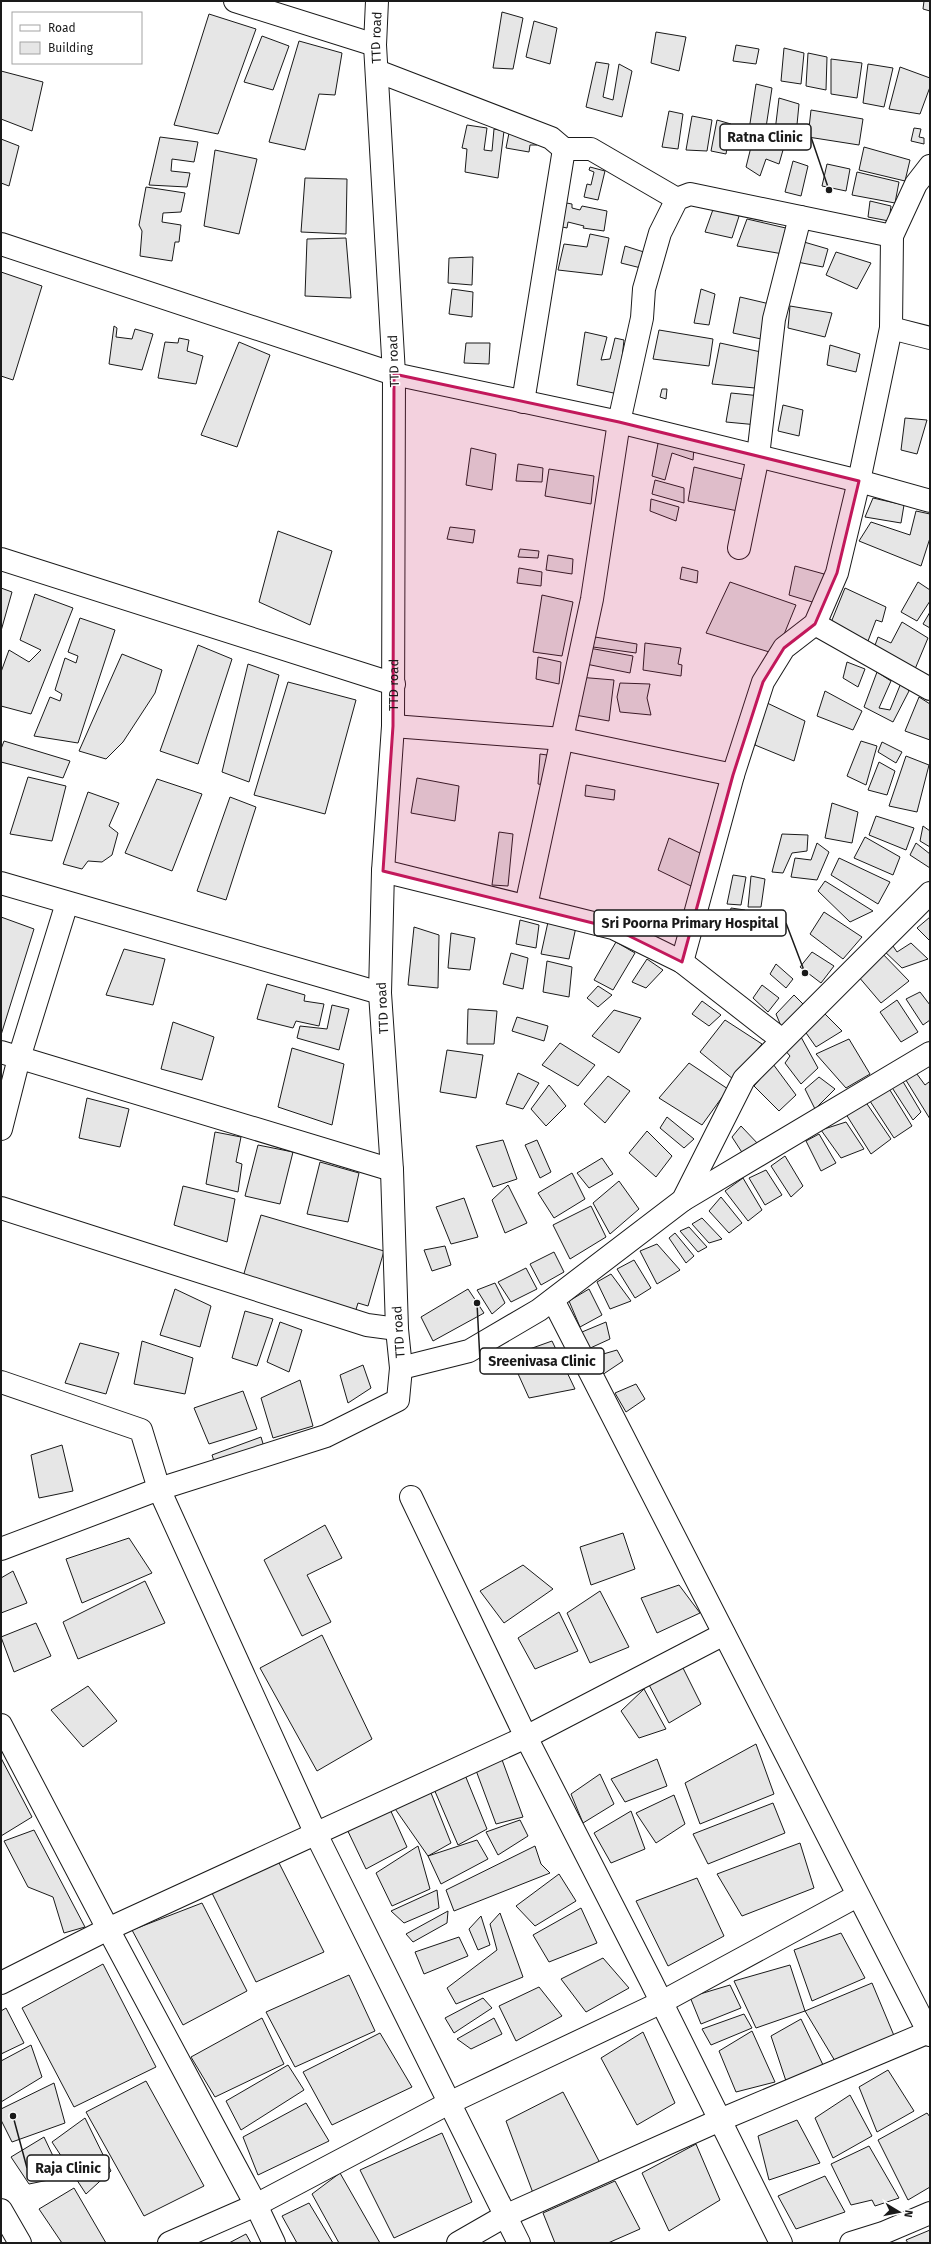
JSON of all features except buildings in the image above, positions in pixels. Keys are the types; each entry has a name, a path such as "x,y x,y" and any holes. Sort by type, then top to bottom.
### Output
{"street":[{"path":"235,1 375,45"},
{"name":"TTD road","path":"159,1489 326,1436 398,1400 401,1368 397,1329 392,1170 380,993 383,871 393,726 394,684 394,374 375,45 377,1"},
{"path":"377,71 551,138 564,149 591,149 677,199"},
{"path":"524,402 564,149"},
{"path":"682,962 733,775 763,682 784,648 815,624 837,573 859,481 891,328 892,236 916,184 930,166"},
{"path":"526,906 592,599 619,422 642,318 644,289 660,233 677,199 690,194 892,236"},
{"path":"739,548 758,456 774,319 800,217"},
{"path":"1,244 394,374 619,422 859,481 930,501"},
{"path":"891,328 930,338"},
{"path":"1,560 394,684"},
{"path":"815,624 930,690"},
{"path":"393,726 563,739 733,775"},
{"path":"383,871 613,928 682,962 782,1040"},
{"path":"1,883 380,993"},
{"path":"684,1200 744,1080 782,1040 930,893"},
{"path":"1,1129 10,1055 67,903"},
{"path":"401,1368 470,1351 553,1300 684,1200 930,1052"},
{"path":"10,1055 392,1170"},
{"path":"1,1208 366,1325 397,1329"},
{"path":"458,2243 505,2216 720,2120 929,2034 553,1300"},
{"path":"1,1382 140,1430 159,1489 315,1832 519,2243"},
{"path":"1,1549 159,1489"},
{"path":"411,1497 526,1737 662,2002 781,2243"},
{"path":"1,1984 108,1929 315,1832 526,1737 724,1634"},
{"path":"1,1725 108,1929 256,2205 274,2243"},
{"path":"169,2243 256,2205 449,2103 662,2002 857,1896"},
{"path":"1,2210 20,2243"},
{"path":"851,2243 886,2238 930,2213"}],"highlighted area":[{"path":"394,374 619,422 859,481 837,573 815,624 784,648 763,682 733,775 682,962 613,928 383,871 393,726"}],"place":[{"name":"Ratna Clinic","path":"829,190"},
{"name":"Sri Poorna Primary Hospital","path":"805,973"},
{"name":"Sreenivasa Clinic","path":"477,1303"},
{"name":"Raja Clinic","path":"13,2116"}]}
